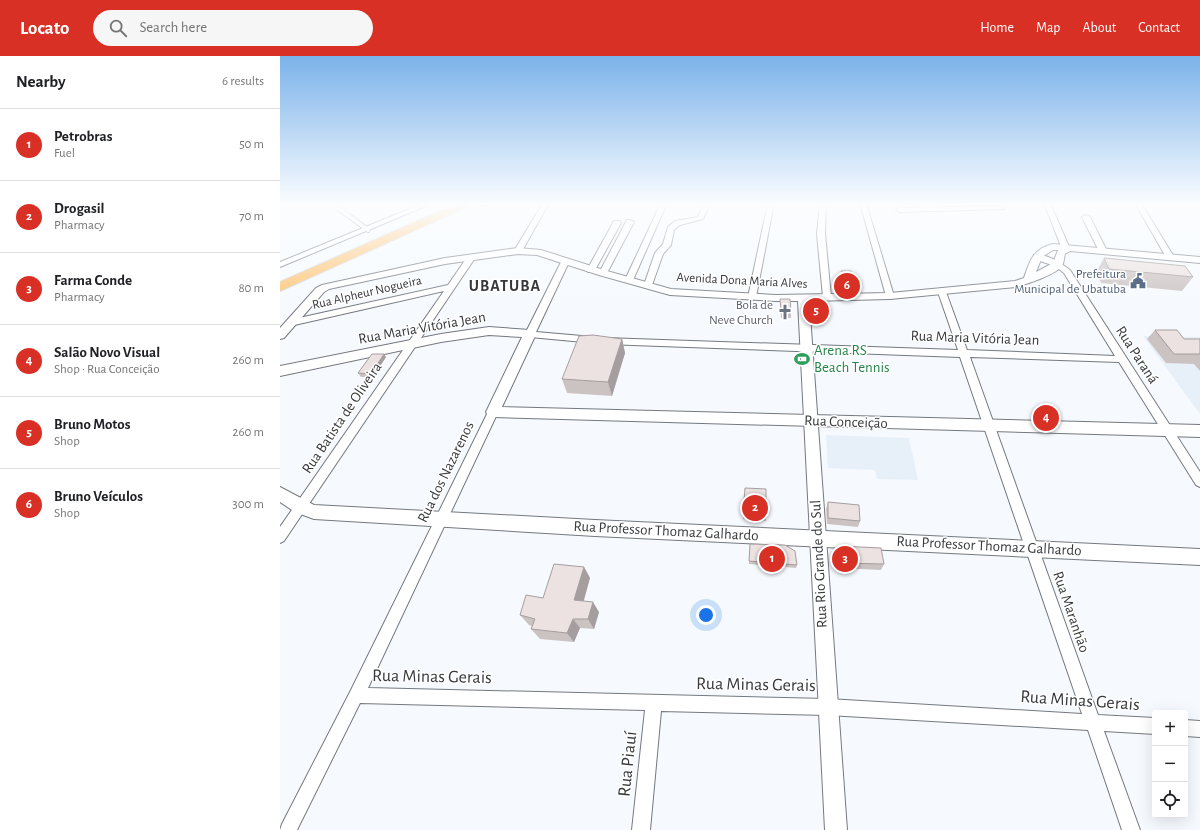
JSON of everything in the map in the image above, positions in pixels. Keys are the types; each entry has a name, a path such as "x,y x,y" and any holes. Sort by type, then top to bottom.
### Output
{"highway":[{"path":"280,279 379,239"},
{"path":"280,287 386,239"}],"main road":[{"name":"Rua Maria Vitória Jean","path":"280,371 441,338 489,331 530,334"},
{"name":"Rua dos Nazarenos","path":"493,412 530,334"},
{"name":"Rua Conceição","path":"493,412 1200,431"},
{"name":"Rua Professor Thomaz Galhardo","path":"280,494 301,507 314,512 441,518 595,528 1200,557"}],"street":[{"path":"280,265 345,239"},
{"path":"518,251 525,239"},
{"path":"591,270 608,239"},
{"path":"603,273 621,239"},
{"path":"629,280 648,239"},
{"path":"648,285 660,253 667,245 668,239"},
{"path":"752,297 764,239"},
{"path":"821,239 827,297"},
{"path":"873,239 890,296"},
{"path":"1064,239 1068,248"},
{"path":"1098,239 1104,251"},
{"path":"1159,239 1170,257"},
{"path":"1028,280 1040,251 1045,248 1068,248 1200,260"},
{"path":"1058,264 1060,253 1068,248"},
{"name":"Avenida Dona Maria Alves","path":"290,323 320,290 335,284 445,261 518,251 538,252 591,270 670,292 752,297 803,298 890,296 942,292 1016,284 1028,280 1058,264"},
{"name":"Rua Paraná","path":"1037,257 1058,264 1067,272 1200,482"},
{"name":"Rua Batista de Oliveira","path":"280,537 284,525 301,507 471,258"},
{"name":"Rua dos Nazarenos","path":"530,334 565,262"},
{"name":"Rua Alpheur Nogueira","path":"290,323 450,288"},
{"name":"Rua Maranhão","path":"942,292 1131,830"},
{"name":"Rua Rio Grande do Sul","path":"803,298 836,830"},
{"path":"280,334 290,323"},
{"name":"Rua Maria Vitória Jean","path":"530,334 605,341 1121,359"},
{"name":"Rua dos Nazarenos","path":"288,830 356,695 493,412"},
{"name":"Rua Minas Gerais","path":"356,695 828,707 1093,721 1152,726"},
{"name":"Rua Piauí","path":"641,830 654,702"},
{"path":"1188,728 1200,729"}],"shaded area":[{"path":"1143,336 1200,337 1200,414"},
{"path":"826,435 909,438 918,480 877,479 875,470 828,468"}],"building":[{"path":"1104,258 1185,266 1193,277 1109,269"},
{"path":"841,271 851,271 855,282 844,282"},
{"path":"780,299 790,299 791,311 781,311"},
{"path":"1155,330 1177,330 1184,339 1200,339 1200,354 1174,354"},
{"path":"593,335 622,339 608,382 562,379 579,336"},
{"path":"372,354 384,354 371,374 358,373"},
{"path":"745,488 766,489 766,514 743,513"},
{"path":"828,502 859,505 860,521 828,518"},
{"path":"750,544 785,545 795,551 797,565 749,561"},
{"path":"839,546 881,548 884,564 840,563"},
{"path":"554,564 584,567 574,600 593,602 588,619 573,619 567,633 531,629 535,619 520,615 526,595 543,598"}],"place":[{"name":"Prefeitura Municipal de Ubatuba","path":"1138,281"},
{"name":"Bruno Veículos","path":"847,286"},
{"name":"Bruno Motos","path":"816,311"},
{"name":"Bola de Neve Church","path":"785,312"},
{"name":"Arena RS Beach Tennis","path":"802,359"},
{"name":"Salão Novo Visual","path":"1046,418"},
{"name":"Drogasil","path":"755,508"},
{"name":"Petrobras","path":"772,559"},
{"name":"Farma Conde","path":"845,559"}],"district":[{"name":"UBATUBA","path":"505,286"}]}
